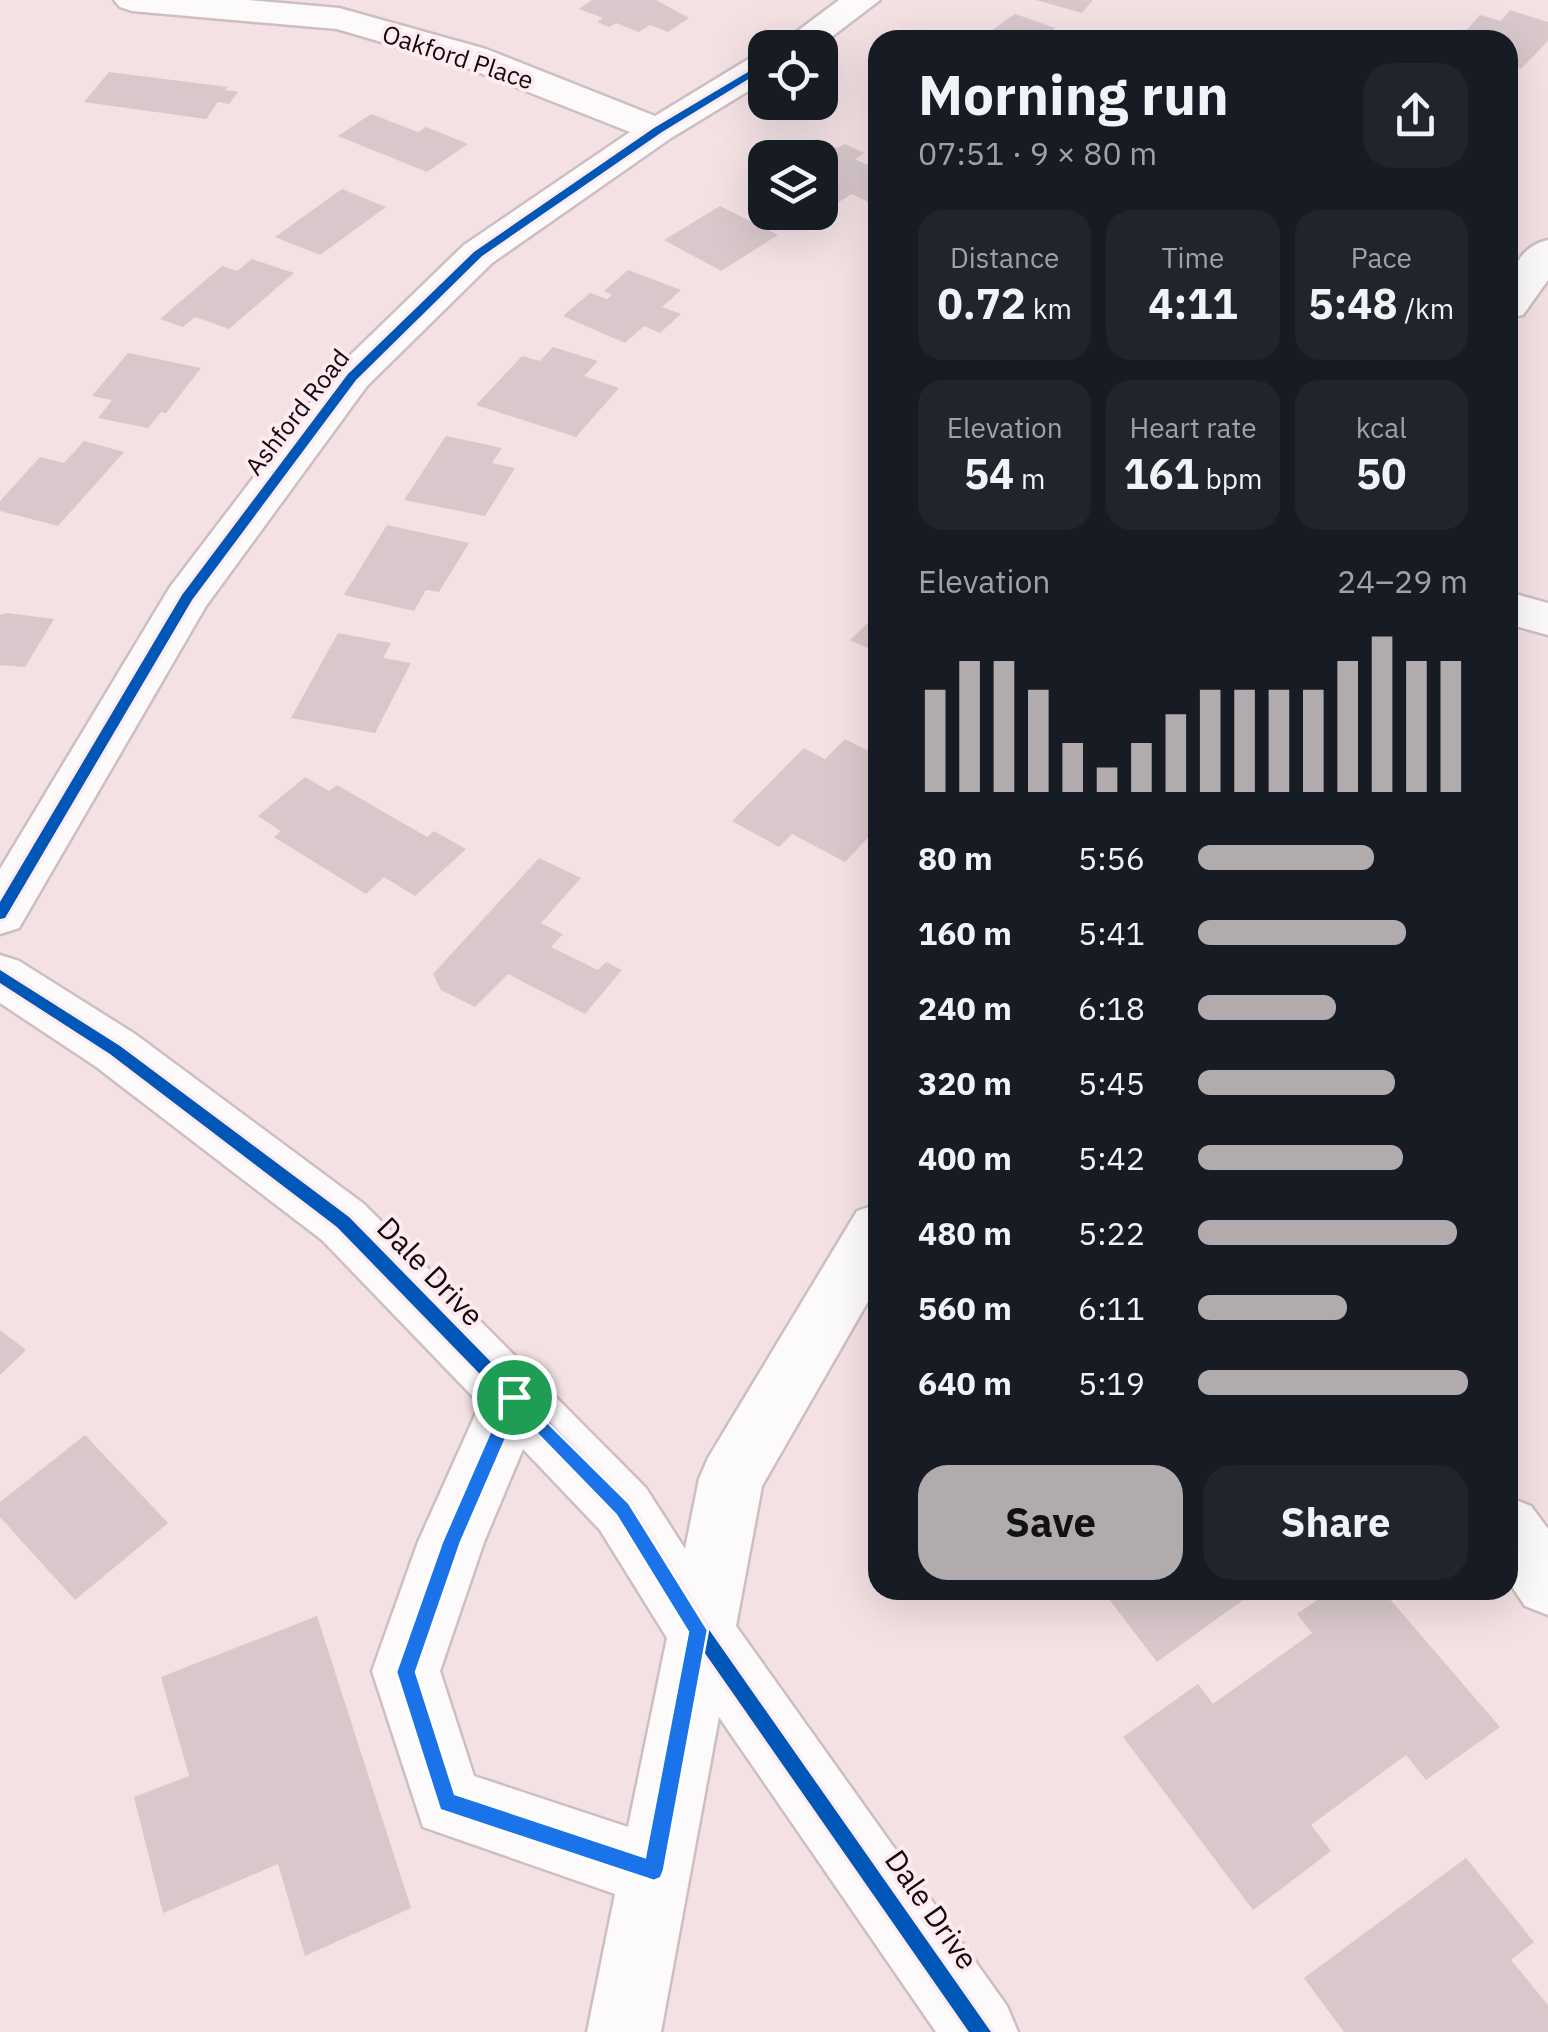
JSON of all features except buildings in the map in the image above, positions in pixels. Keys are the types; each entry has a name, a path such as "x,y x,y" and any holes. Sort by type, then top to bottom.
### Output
{"street":[{"name":"Oakford Place","path":"132,0 339,18 473,57 658,130"},
{"path":"819,30 862,0"},
{"name":"Ashford Road","path":"0,914 187,598 352,377 478,254 658,130 748,75"},
{"path":"1518,292 1548,252"},
{"path":"1518,611 1548,619"},
{"name":"Dale Drive","path":"0,976 116,1050 342,1222 623,1509 698,1630 981,2032"},
{"path":"624,2032 698,1630 731,1478 868,1245"},
{"path":"514,1397 452,1542 406,1672 448,1802 654,1870"},
{"path":"1518,1541 1548,1584"}],"cycle path":[{"path":"0,914 187,598 352,377 478,254 658,130 748,75"},
{"path":"0,976 115,1050 343,1222 623,1509 699,1630 981,2032"}],"route":[{"path":"514,1397 623,1509 698,1630 654,1870 448,1802 406,1672 452,1542 514,1397"}]}
